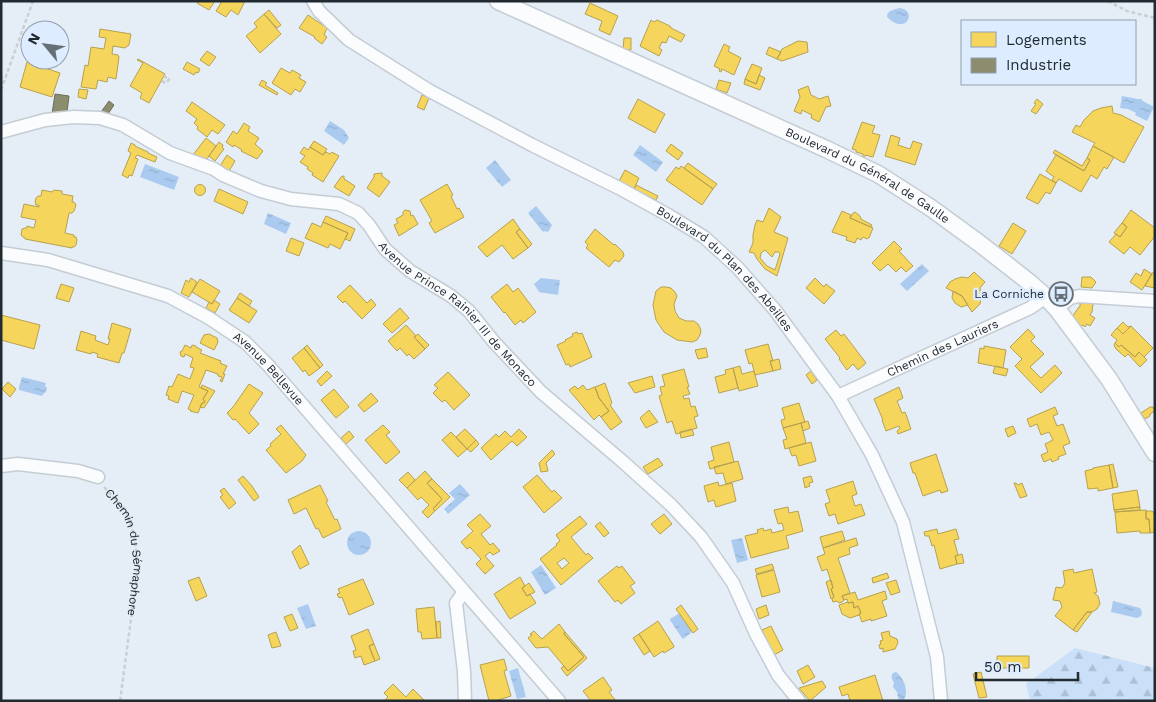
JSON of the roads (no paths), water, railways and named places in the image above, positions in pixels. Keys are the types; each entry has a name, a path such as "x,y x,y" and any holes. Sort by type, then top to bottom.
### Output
{"street":[{"name":"Boulevard du Plan des Abeilles","path":"313,1 319,11 349,40 430,91 619,188 704,237 736,267 775,310 838,396 872,455 903,522 937,657 941,701"},
{"name":"Boulevard du Général de Gaulle","path":"498,1 826,149 878,174 931,208 1029,282 1052,303 1110,379 1155,453"},
{"name":"Avenue Prince Rainier III de Monaco","path":"1,132 45,120 74,117 100,118 123,125 170,153 214,169 223,175 261,191 291,199 339,204 358,213 369,225 385,249 410,271 451,296 469,311 494,342 541,392 664,499 701,537 733,583 756,634 778,675 799,701"},
{"name":"Avenue Bellevue","path":"1,253 48,260 168,296 209,318 244,342 268,365 559,701"},
{"name":"Chemin des Lauriers","path":"838,396 1030,308 1079,296 1155,302"},
{"name":"Chemin du Sémaphore","path":"1,466 18,464 78,472 98,477"},
{"path":"464,592 456,603 466,701"}],"water":[{"path":"899,8 905,9 908,13 909,17 905,23 894,22 887,17 889,12"},
{"path":"1122,96 1141,99 1154,107 1147,121 1128,109 1120,108"},
{"path":"330,121 344,130 349,138 344,145 324,131"},
{"path":"640,145 663,162 656,172 633,155"},
{"path":"495,160 511,180 502,187 486,168"},
{"path":"145,164 179,177 174,190 140,177"},
{"path":"536,206 552,225 548,232 543,232 528,213"},
{"path":"268,213 291,223 286,234 264,224"},
{"path":"922,264 929,271 907,291 900,284"},
{"path":"541,278 560,280 558,295 539,292 534,284"},
{"path":"22,377 46,383 46,392 42,396 19,390"},
{"path":"460,484 470,495 448,514 444,509 455,499 449,493"},
{"path":"359,531 364,532 370,538 370,548 364,554 359,555 354,554 348,548 347,543 348,538 354,532"},
{"path":"742,538 748,560 737,563 731,540"},
{"path":"541,565 556,588 545,595 531,572"},
{"path":"1113,601 1140,608 1141,616 1137,618 1111,612"},
{"path":"308,604 316,626 306,629 297,608"},
{"path":"680,614 692,631 683,639 670,620"},
{"path":"518,668 526,697 517,699 509,671"},
{"path":"896,672 906,689 904,699 900,700 893,687 894,683 891,677"}],"place":[{"name":"La Corniche","path":"1061,294"}]}
